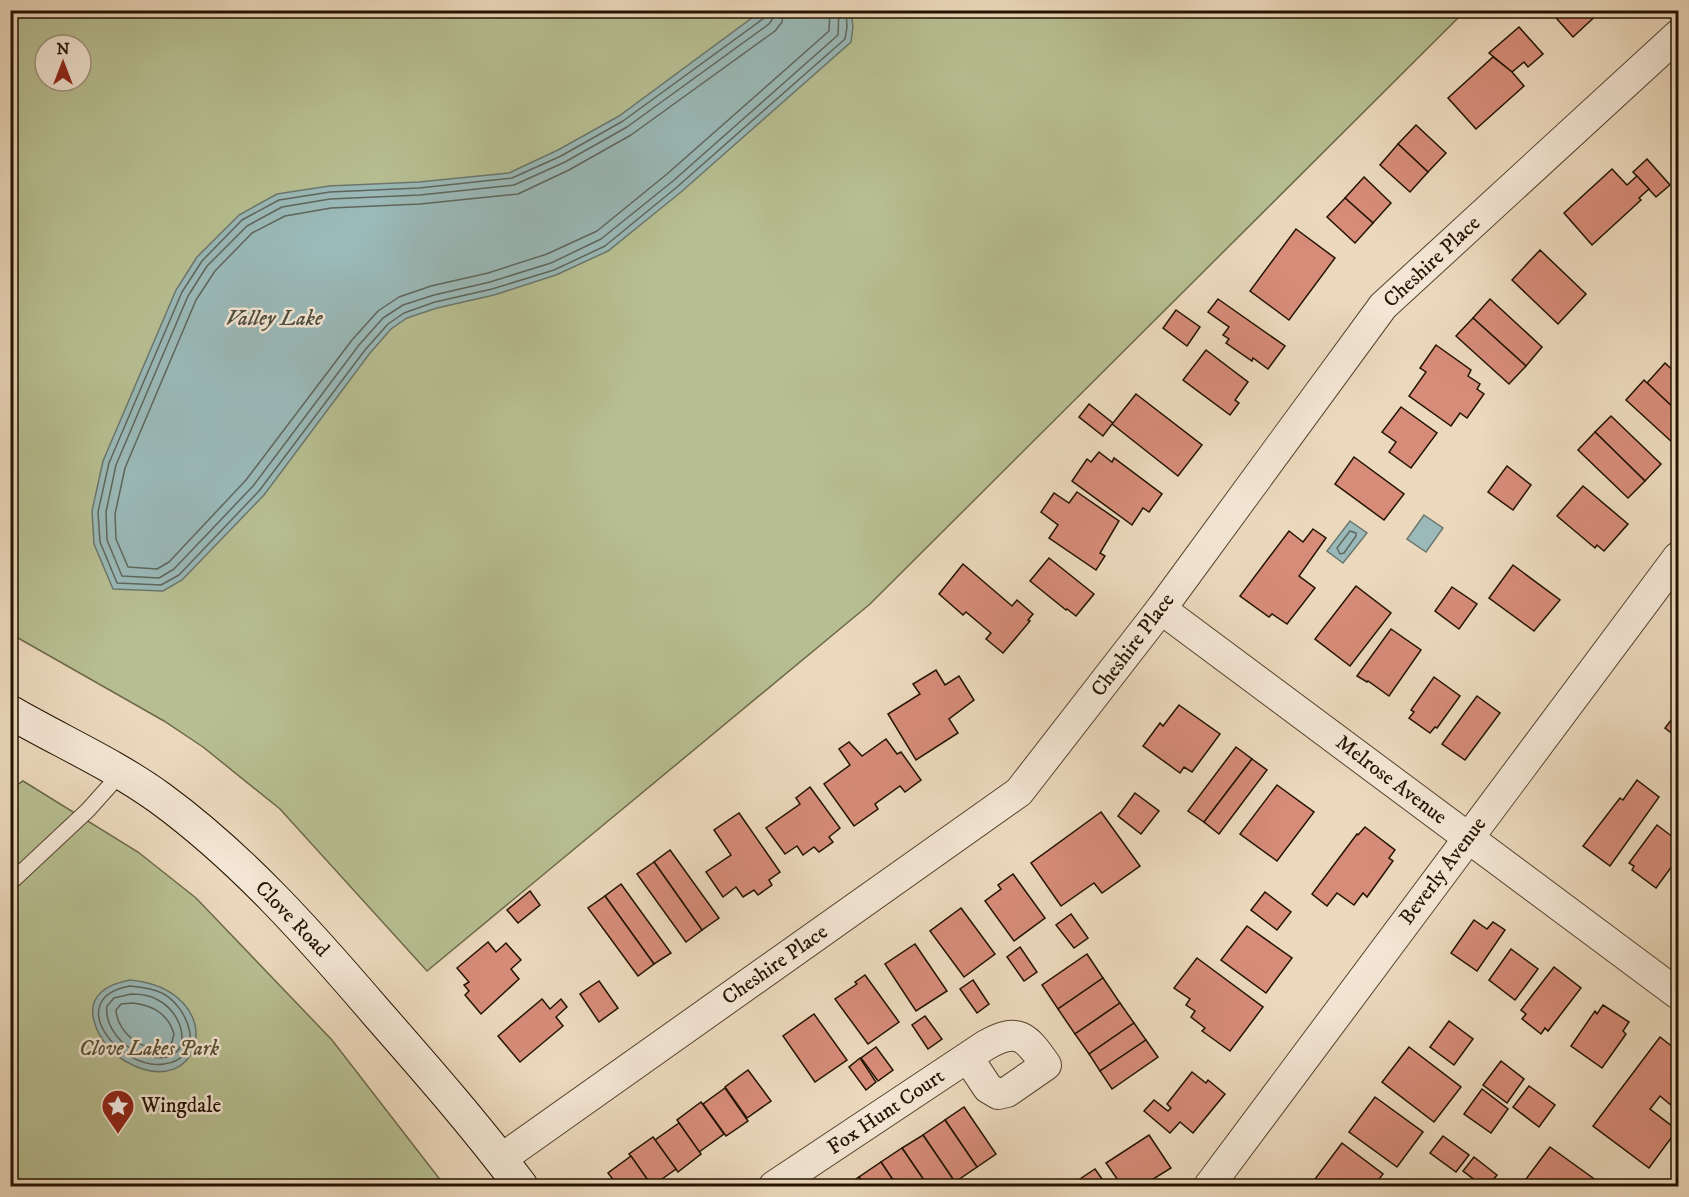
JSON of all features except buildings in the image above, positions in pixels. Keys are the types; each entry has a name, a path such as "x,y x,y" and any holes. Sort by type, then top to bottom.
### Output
{"main road":[{"name":"Clove Road","path":"10,712 122,772 162,800 228,854 279,904 346,977 479,1130 521,1186"}],"street":[{"name":"Cheshire Place","path":"501,1159 1019,792 1161,609 1383,306 1678,35"},
{"name":"Beverly Avenue","path":"1209,1186 1678,557"},
{"name":"Melrose Avenue","path":"1161,609 1678,994"},
{"name":"Fox Hunt Court","path":"774,1186 968,1058"}],"lane":[{"path":"10,883 88,810 122,772"}],"green space":[{"path":"10,11 1465,11 870,604 427,971 280,809 203,747 164,721 11,634"},
{"name":"Clove Lakes Park","path":"23,781 138,852 196,898 332,1040 445,1186 11,1186 10,790"}],"water":[{"name":"Valley Lake","path":"766,11 851,11 853,27 851,42 681,192 608,251 556,275 494,295 437,308 407,318 391,329 370,353 264,495 182,580 163,591 113,589 94,544 92,511 103,461 176,290 197,257 239,215 277,194 329,186 419,182 509,173 558,150 619,116 756,15"},
{"path":"1424,515 1443,528 1426,552 1407,539"},
{"path":"1350,521 1367,533 1343,563 1327,551"},
{"path":"130,980 162,988 183,1003 194,1022 195,1042 188,1058 173,1069 152,1071 125,1061 110,1049 99,1033 93,1012 97,998 101,992 114,984"}],"place":[{"name":"Wingdale","path":"118,1135"}]}
